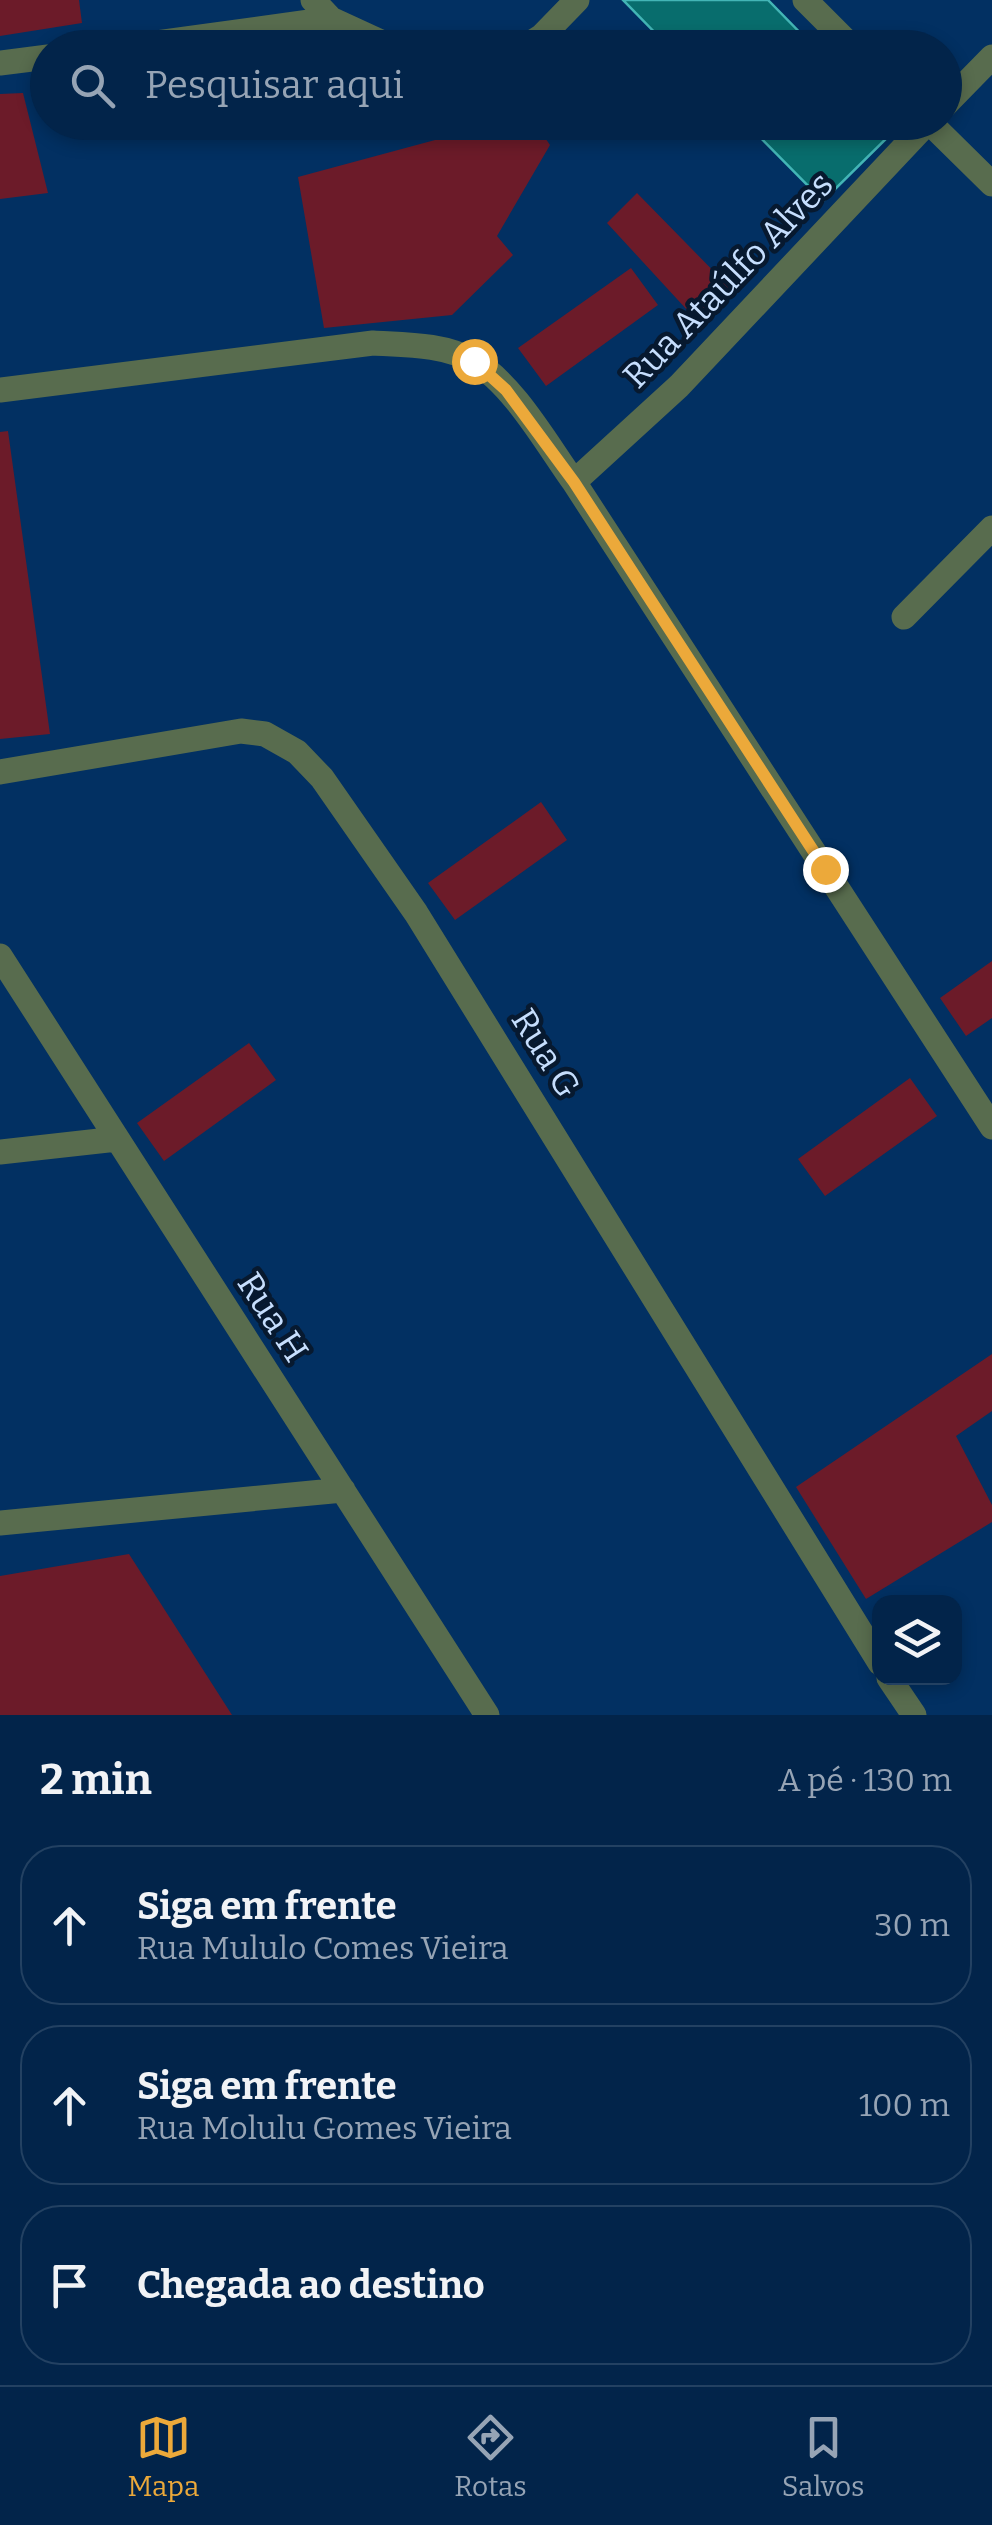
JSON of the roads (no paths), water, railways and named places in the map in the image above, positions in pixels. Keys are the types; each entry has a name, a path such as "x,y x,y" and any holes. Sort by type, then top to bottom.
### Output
{"street":[{"path":"313,0 331,20 354,30"},
{"path":"548,30 577,0"},
{"path":"805,0 835,30"},
{"path":"256,30 331,20"},
{"path":"962,88 992,58"},
{"path":"0,64 30,60"},
{"name":"Rua Ataúlfo Alves","path":"574,482 679,386 912,140"},
{"path":"947,140 992,184"},
{"path":"0,390 372,342 429,346 474,361 506,390 574,482 992,1127"},
{"path":"904,618 992,528"},
{"name":"Rua G","path":"0,772 242,731 265,734 298,752 322,778 437,946 872,1650"},
{"name":"Rua H","path":"0,956 487,1715"},
{"path":"0,1152 117,1139"},
{"path":"0,1523 343,1490"},
{"path":"894,1685 914,1715"}]}
